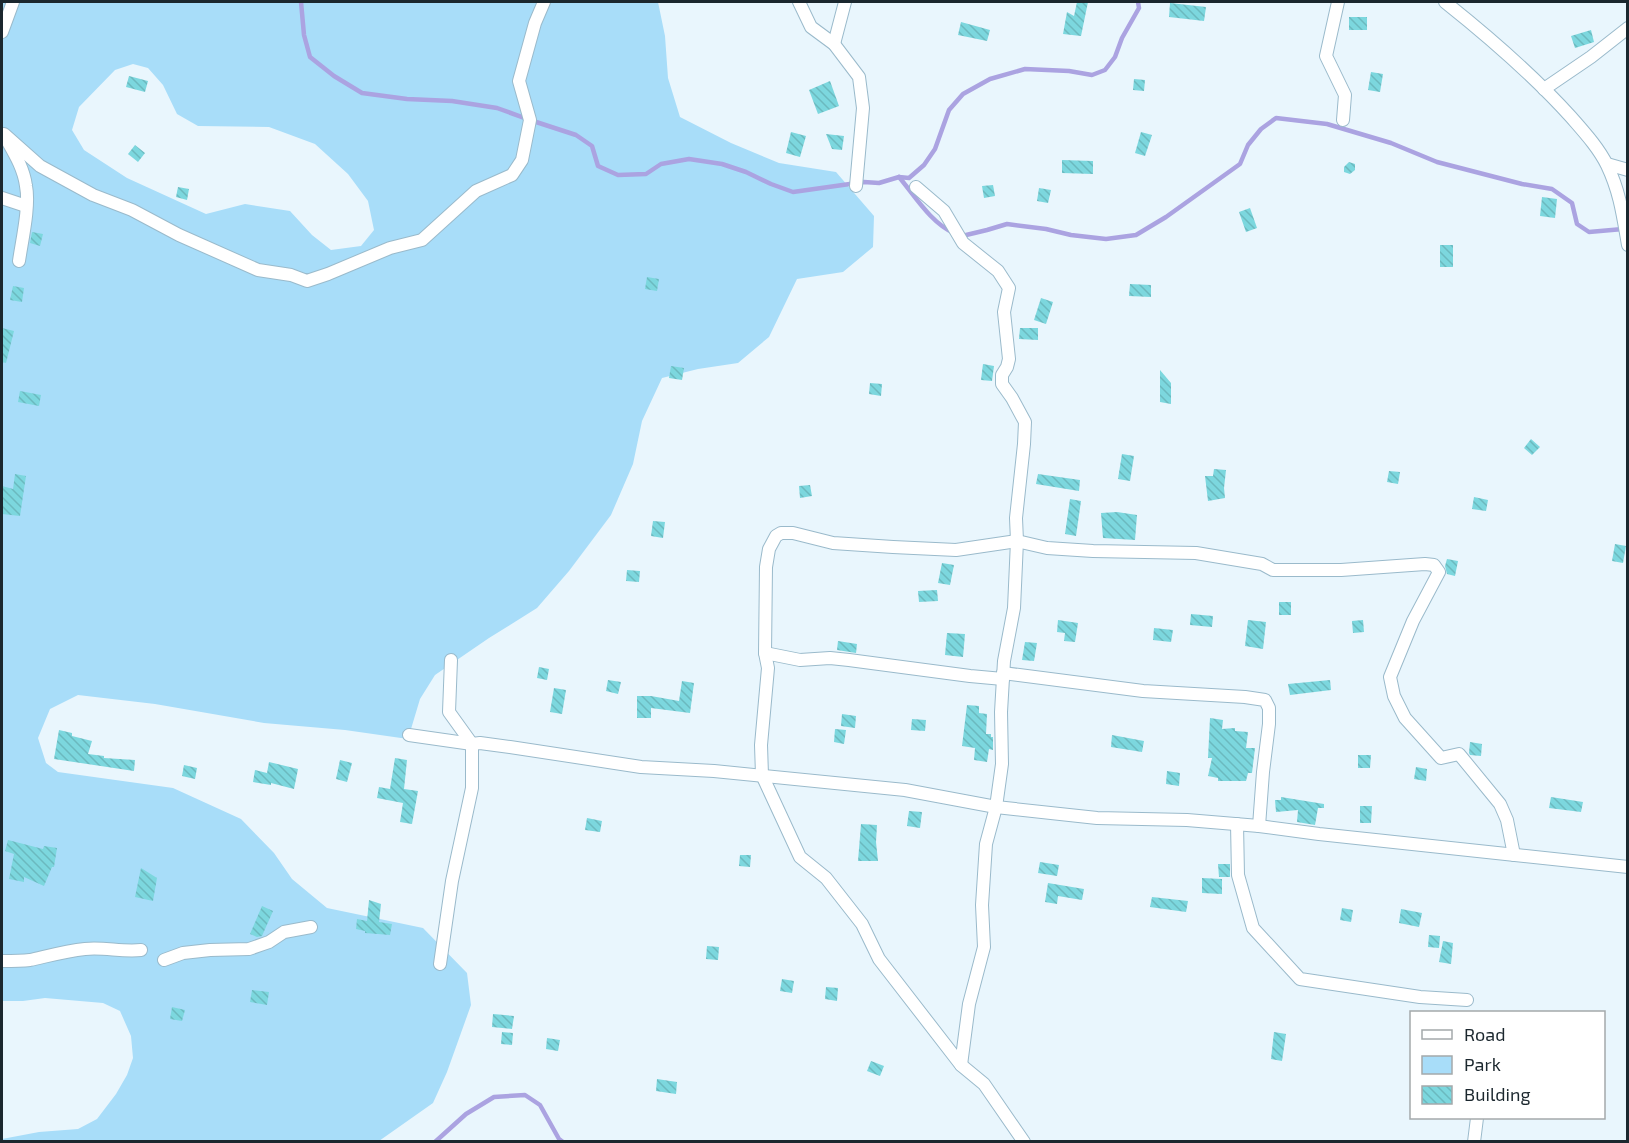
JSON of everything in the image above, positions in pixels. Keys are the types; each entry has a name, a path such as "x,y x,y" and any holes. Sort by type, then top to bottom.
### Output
{"street":[{"path":"2,32 13,2"},
{"path":"3,133 40,165 93,195 132,210 179,235 258,270 291,275 308,281 390,248 422,240 476,191 512,175 522,160 530,120 519,81 535,23 544,2"},
{"path":"799,2 811,27 834,44 859,77 863,108 856,186"},
{"path":"834,44 845,2"},
{"path":"1338,2 1326,56 1344,95 1342,120"},
{"path":"1445,2 1485,34 1544,89 1593,142 1607,164 1622,202 1628,245"},
{"path":"1544,89 1628,28"},
{"path":"3,133 21,166 27,188 20,261"},
{"path":"1607,164 1628,170"},
{"path":"916,187 944,211 963,243 998,272 1009,288 1004,312 1009,359 1002,375 1002,384 1025,422 1016,518 1014,608 1004,661 1000,712 1002,764 996,807 986,844 982,905 984,947 969,1004 961,1065"},
{"path":"2,198 26,206"},
{"path":"1024,1142 984,1084 961,1065 879,959 855,914 826,878 800,857 762,775 761,745 768,668 765,653 766,567 769,549 776,537 782,533 793,533 833,543 956,550 1017,541 1047,548 1196,553 1262,564 1273,570 1341,570 1434,565 1439,572 1413,621 1390,677 1395,696 1405,717 1441,758 1459,754 1500,804 1508,820 1514,855"},
{"path":"765,653 800,660 830,658 970,676 1003,676 1143,691 1245,696 1265,700 1269,708 1269,724 1259,826"},
{"path":"440,964 452,880 472,789 472,744 449,712 451,660"},
{"path":"409,735 510,747 641,767 762,775 905,790 996,807 1097,818 1187,820 1259,826 1628,867"},
{"path":"1237,824 1238,875 1252,928 1300,979 1420,997 1467,1000"},
{"path":"164,960 183,953 249,949 269,942 284,932 311,927"},
{"path":"2,961 28,960 88,948 141,950"},
{"path":"1474,1142 1478,1119"}],"green space":[{"path":"2,2 658,2 665,36 668,78 680,117 731,143 779,163 836,172 874,216 873,247 843,272 797,279 769,337 738,363 698,369 662,378 642,421 633,464 611,515 569,571 537,608 435,675 420,699 408,739 345,730 264,723 155,704 78,695 50,709 38,738 46,763 58,772 173,788 241,819 274,853 292,879 327,908 423,928 467,973 471,1005 447,1072 433,1103 379,1141 2,1141 2,1139 39,1132 78,1129 97,1119 116,1094 127,1075 133,1058 131,1036 120,1011 103,1003 45,998 2,1001","holes":["133,64 148,68 163,85 177,114 198,126 269,127 315,144 348,174 368,201 374,230 361,246 331,250 312,235 290,211 245,204 206,214 127,178 84,150 72,130 79,107 115,70"]}],"building":[{"path":"1077,2 1088,2 1081,36 1063,34 1067,12 1074,16"},
{"path":"1170,3 1206,7 1204,21 1169,17"},
{"path":"1349,17 1367,17 1367,30 1349,30"},
{"path":"961,22 990,30 987,41 958,35"},
{"path":"1591,30 1594,42 1575,48 1571,36"},
{"path":"1371,72 1383,74 1380,92 1368,90"},
{"path":"129,76 148,81 145,92 126,87"},
{"path":"1134,79 1145,80 1144,91 1133,90"},
{"path":"830,81 839,106 818,114 809,90"},
{"path":"791,132 806,136 800,157 786,153"},
{"path":"1141,132 1152,135 1145,156 1135,153"},
{"path":"826,134 844,136 842,150 832,149"},
{"path":"135,145 145,153 138,162 128,154"},
{"path":"1062,160 1093,161 1093,174 1062,173"},
{"path":"1349,162 1355,164 1355,170 1350,174 1344,172 1344,167"},
{"path":"993,185 995,196 984,198 982,186"},
{"path":"178,187 189,189 187,200 176,197"},
{"path":"1039,188 1051,190 1048,203 1037,201"},
{"path":"1542,197 1557,199 1555,218 1540,216"},
{"path":"1250,208 1257,228 1246,232 1239,212"},
{"path":"32,232 43,234 40,246 30,243"},
{"path":"1440,245 1453,245 1453,267 1440,267"},
{"path":"647,277 659,279 657,291 645,289"},
{"path":"1130,284 1151,285 1151,297 1129,296"},
{"path":"13,286 24,288 22,302 10,300"},
{"path":"1041,298 1053,302 1046,324 1034,320"},
{"path":"2,328 14,331 6,363 2,362"},
{"path":"1020,328 1038,328 1038,340 1019,339"},
{"path":"983,364 994,366 992,381 981,380"},
{"path":"671,366 684,368 682,380 669,378"},
{"path":"1160,370 1171,383 1171,404 1160,402"},
{"path":"870,383 882,384 881,396 869,394"},
{"path":"20,391 41,395 39,406 18,402"},
{"path":"1531,439 1540,447 1532,455 1524,448"},
{"path":"1122,454 1134,456 1130,481 1118,479"},
{"path":"1214,469 1226,470 1225,498 1208,501 1205,476 1213,476"},
{"path":"1389,471 1400,472 1398,484 1387,482"},
{"path":"15,474 26,476 20,516 2,514 2,486 13,489"},
{"path":"1038,474 1080,480 1079,491 1036,484"},
{"path":"810,485 812,496 800,498 799,486"},
{"path":"1474,497 1488,500 1486,511 1472,509"},
{"path":"1070,499 1081,501 1076,536 1065,534"},
{"path":"1117,512 1137,515 1135,540 1103,538 1101,513"},
{"path":"653,521 665,522 663,538 651,536"},
{"path":"1615,544 1626,546 1623,563 1612,561"},
{"path":"1447,559 1458,561 1455,576 1447,574 1445,566"},
{"path":"942,563 954,565 950,585 938,583"},
{"path":"627,570 640,571 639,582 626,581"},
{"path":"937,590 938,601 919,602 918,591"},
{"path":"1279,602 1291,602 1291,615 1279,615"},
{"path":"1191,614 1213,616 1212,627 1190,625"},
{"path":"1058,620 1078,623 1075,642 1064,641 1065,633 1057,632"},
{"path":"1248,620 1266,622 1263,649 1245,646"},
{"path":"1363,620 1364,632 1353,633 1352,621"},
{"path":"1154,628 1173,630 1171,642 1153,640"},
{"path":"947,633 965,634 963,657 945,655"},
{"path":"838,641 857,644 856,653 837,650"},
{"path":"1025,642 1037,643 1034,661 1022,660"},
{"path":"539,667 549,669 547,680 537,678"},
{"path":"608,680 621,682 618,694 606,691"},
{"path":"1330,680 1331,690 1290,695 1288,684"},
{"path":"682,681 694,683 690,713 651,708 651,718 637,718 637,696 679,701"},
{"path":"554,688 566,690 562,714 550,712"},
{"path":"967,705 979,706 979,713 987,714 986,734 991,734 993,737 993,750 989,749 987,762 974,760 975,748 962,746"},
{"path":"842,714 856,716 855,728 841,726"},
{"path":"1210,718 1223,720 1222,729 1235,728 1235,731 1248,732 1246,748 1255,748 1252,773 1248,773 1246,781 1218,781 1218,778 1208,776 1212,758 1208,758"},
{"path":"912,719 926,720 925,731 911,730"},
{"path":"835,729 846,730 844,744 834,742"},
{"path":"59,730 92,741 88,754 104,756 104,758 135,760 134,771 54,759"},
{"path":"1112,735 1144,741 1142,752 1111,747"},
{"path":"1470,742 1482,744 1481,756 1470,755"},
{"path":"1358,755 1371,755 1370,768 1358,768"},
{"path":"395,758 407,760 404,789 418,791 412,824 400,822 403,803 377,798 379,787 390,789"},
{"path":"340,760 352,763 347,782 336,779"},
{"path":"269,762 298,769 294,789 271,783 271,785 253,782 255,770 267,773"},
{"path":"184,765 197,768 195,779 182,776"},
{"path":"1416,767 1427,769 1426,781 1414,779"},
{"path":"1167,771 1180,773 1179,786 1166,784"},
{"path":"1281,797 1324,804 1324,808 1318,808 1315,825 1297,822 1298,810 1276,812 1275,800 1281,800"},
{"path":"1551,797 1583,802 1581,812 1549,808"},
{"path":"1360,806 1372,806 1371,823 1360,823"},
{"path":"909,811 922,812 920,828 907,826"},
{"path":"587,818 602,821 600,832 585,830"},
{"path":"861,824 877,825 878,861 858,861"},
{"path":"8,840 43,849 44,846 57,848 54,867 44,886 24,877 24,882 9,879 14,854 5,851"},
{"path":"740,855 751,855 750,867 739,866"},
{"path":"1040,862 1059,865 1057,876 1038,873"},
{"path":"1218,864 1230,864 1230,877 1219,877"},
{"path":"141,868 157,878 153,901 135,897"},
{"path":"1202,878 1222,879 1222,894 1202,893"},
{"path":"1048,883 1084,889 1082,900 1058,896 1057,904 1045,902"},
{"path":"1152,897 1188,901 1186,912 1150,907"},
{"path":"369,900 381,904 379,922 392,924 390,935 365,933 365,931 356,929 357,919 367,921"},
{"path":"262,906 273,911 262,936 257,937 250,934"},
{"path":"1342,908 1353,910 1351,922 1340,920"},
{"path":"1401,909 1422,913 1419,927 1399,923"},
{"path":"1429,935 1440,936 1439,948 1428,947"},
{"path":"1443,941 1453,943 1451,964 1439,962"},
{"path":"707,946 719,947 718,960 706,959"},
{"path":"782,979 794,981 792,993 780,991"},
{"path":"826,987 838,988 837,1001 825,999"},
{"path":"252,990 269,992 267,1005 250,1002"},
{"path":"172,1007 185,1010 182,1021 170,1019"},
{"path":"493,1014 514,1016 512,1029 492,1027"},
{"path":"502,1032 513,1033 512,1045 501,1044"},
{"path":"1274,1032 1286,1034 1282,1061 1271,1059"},
{"path":"547,1038 560,1040 558,1051 546,1049"},
{"path":"871,1061 884,1066 880,1076 867,1071"},
{"path":"657,1079 677,1082 676,1094 656,1091"}],"waterway":[{"path":"301,2 304,35 310,57 334,76 362,93 407,99 452,101 497,108 576,135 592,146 598,166 618,175 646,174 661,164 689,159 722,164 793,192 864,182 879,183 899,177 909,178 924,165 935,149 949,110 963,94 990,79 1025,69 1069,71 1092,75 1105,70 1115,57 1122,38 1139,8 1138,2"},
{"path":"962,236 1007,224 1106,239 1136,235 1166,217 1240,164 1248,145 1261,129 1276,118 1327,124 1391,143 1437,162 1522,184 1552,189 1572,203 1577,224 1589,232 1623,229"},
{"path":"899,177 931,216 954,233"},
{"path":"435,1142 466,1114 494,1097 525,1095 540,1105 559,1139 563,1142"}]}
